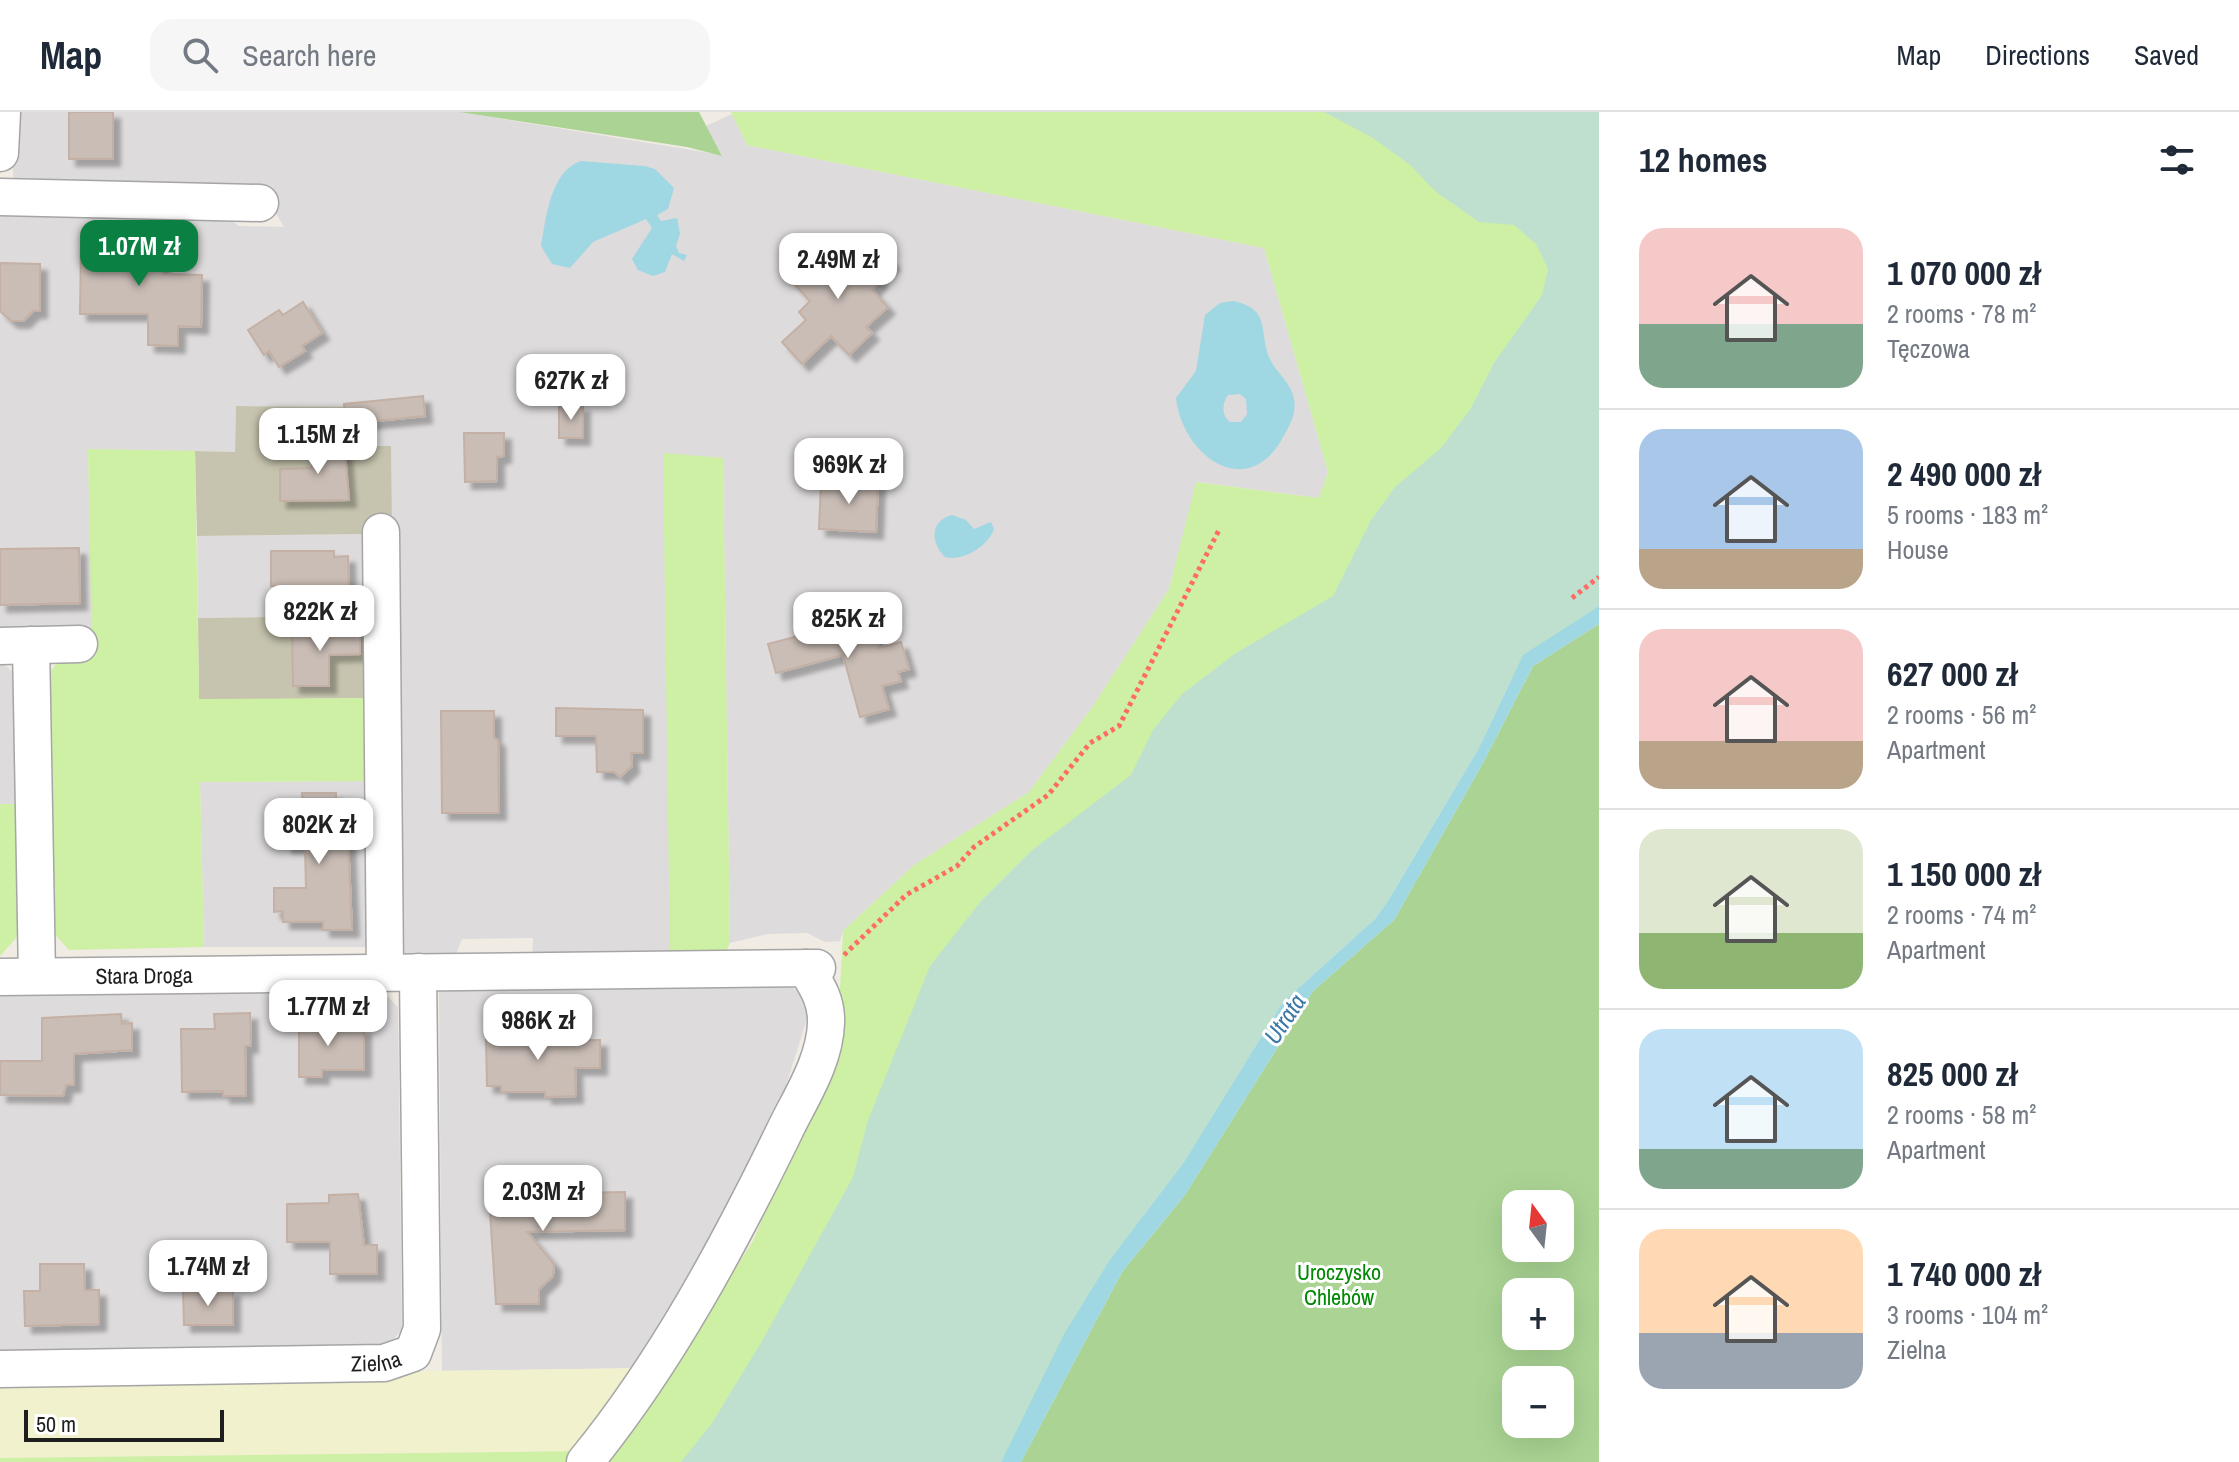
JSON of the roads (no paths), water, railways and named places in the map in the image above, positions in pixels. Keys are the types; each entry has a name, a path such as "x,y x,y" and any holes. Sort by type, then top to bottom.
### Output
{"street":[{"path":"0,153 2,112"},
{"path":"0,197 260,203"},
{"path":"381,532 401,972"},
{"path":"37,976 16,645 79,644"},
{"name":"Stara Droga","path":"0,977 401,972 812,972 824,1000 826,1024 820,1055 807,1085 719,1256 630,1403 585,1462"},
{"name":"Zielna","path":"0,1369 384,1363 413,1353 422,1329 401,972"}],"water":[{"path":"581,161 655,169 674,188 668,209 657,215 661,221 677,218 680,234 676,246 679,253 687,255 684,261 672,254 665,272 653,276 638,270 632,259 652,228 646,219 593,242 570,268 552,264 541,246 551,197 562,175"},
{"path":"1233,301 1253,309 1258,315 1269,357 1290,387 1294,399 1290,425 1282,439 1267,458 1251,467 1234,469 1217,464 1202,452 1190,437 1176,398 1196,371 1205,315 1220,303","holes":["1240,394 1246,399 1247,414 1241,422 1230,422 1223,409 1228,395"]},
{"path":"952,515 966,520 974,529 991,522 994,529 986,541 967,555 945,557 935,539 936,527"},
{"name":"Utrata","path":"1599,606 1599,624 1533,666 1483,763 1394,920 1313,991 1185,1195 1122,1272 1021,1462 1001,1462 1064,1334 1109,1261 1184,1162 1283,1002 1375,919 1388,901 1479,748 1523,655"}],"park label":[{"name":"Uroczysko Chlebów","path":"1339,1284"}]}
